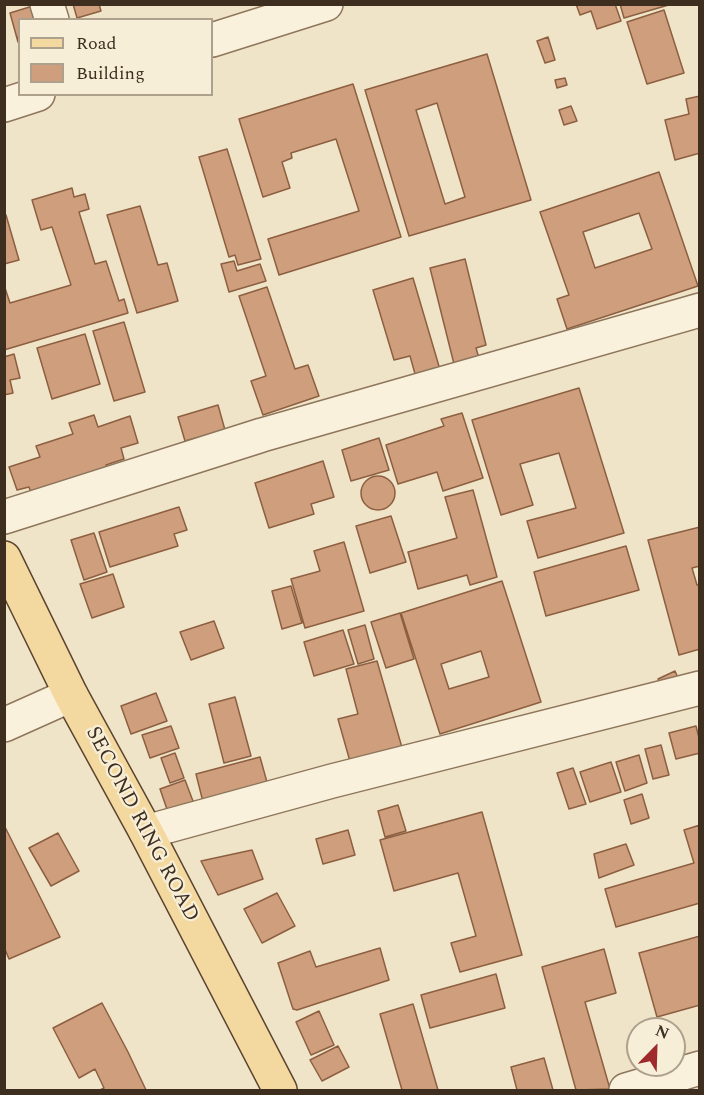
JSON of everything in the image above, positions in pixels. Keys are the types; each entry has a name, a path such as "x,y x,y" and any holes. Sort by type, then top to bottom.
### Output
{"main road":[{"name":"SECOND RING ROAD","path":"4,558 71,695 146,832 280,1090"}],"street":[{"path":"213,40 326,4"},
{"path":"4,105 32,96"},
{"path":"4,517 262,435 699,310"},
{"path":"146,832 699,688"},
{"path":"4,725 71,695"},
{"path":"626,1090 699,1068"}],"building":[{"path":"73,4 99,4 101,11 77,18"},
{"path":"576,4 615,4 621,21 597,29 591,11 580,15"},
{"path":"620,4 672,4 624,18"},
{"path":"36,5 40,18 18,18 18,42 10,13"},
{"path":"664,10 684,73 647,84 627,22"},
{"path":"548,37 555,60 545,63 537,41"},
{"path":"487,54 531,200 409,236 365,90","holes":["437,103 465,197 445,204 416,110"]},
{"path":"565,78 567,85 557,88 555,80"},
{"path":"353,84 401,237 279,275 268,239 359,211 336,139 291,153 292,158 282,162 290,188 263,197 239,119"},
{"path":"700,96 700,153 675,160 665,120 689,114 686,99"},
{"path":"571,106 577,121 564,125 559,110"},
{"path":"227,149 261,259 238,265 235,255 229,257 199,157"},
{"path":"659,172 698,286 567,329 557,299 569,295 540,212","holes":["639,213 652,249 595,268 583,232"]},
{"path":"72,188 74,197 85,194 89,209 79,212 95,264 106,261 119,301 124,299 128,313 4,350 4,285 10,303 71,285 52,227 41,230 32,200"},
{"path":"140,206 158,265 167,263 178,301 137,313 107,215"},
{"path":"4,215 6,215 19,260 4,264"},
{"path":"465,259 486,345 476,348 479,358 454,364 430,268"},
{"path":"234,261 237,271 260,264 266,281 229,292 221,264"},
{"path":"413,278 441,373 417,381 410,356 394,360 373,290"},
{"path":"267,287 295,369 308,365 319,396 263,415 251,381 266,376 239,296"},
{"path":"124,322 145,392 114,401 93,331"},
{"path":"85,334 100,384 52,399 37,348"},
{"path":"14,354 20,378 10,380 13,393 4,395 4,357"},
{"path":"579,388 624,533 538,558 527,521 576,508 559,453 520,464 533,505 501,515 472,420"},
{"path":"218,405 225,430 185,441 178,417"},
{"path":"462,413 483,478 443,491 437,472 398,484 386,445 444,426 441,419"},
{"path":"94,415 98,427 130,416 138,443 121,448 124,459 106,465 109,475 33,499 29,487 17,490 9,467 40,457 36,446 73,434 69,423"},
{"path":"379,438 389,470 351,481 342,450"},
{"path":"323,461 334,497 311,504 314,514 269,528 255,483"},
{"path":"378,476 390,481 395,493 390,505 378,510 366,505 361,493 366,481"},
{"path":"473,490 497,577 470,585 467,575 418,589 408,552 457,538 445,497"},
{"path":"179,507 187,530 174,534 178,546 110,567 99,532"},
{"path":"391,516 406,562 370,573 356,526"},
{"path":"700,527 700,566 692,568 697,585 700,584 700,649 679,655 648,540"},
{"path":"94,533 107,572 84,580 71,540"},
{"path":"344,542 364,611 305,628 291,579 320,571 314,551"},
{"path":"626,546 639,590 546,616 534,572"},
{"path":"113,574 124,607 92,618 80,584"},
{"path":"502,581 541,702 440,734 401,613","holes":["481,651 489,677 449,689 441,664"]},
{"path":"291,586 302,623 282,629 272,591"},
{"path":"400,613 414,659 386,668 371,622"},
{"path":"214,621 224,648 191,660 180,632"},
{"path":"365,625 374,659 358,664 348,630"},
{"path":"343,630 354,664 314,676 304,642"},
{"path":"377,661 403,751 351,765 338,719 358,714 346,669"},
{"path":"675,671 682,687 664,694 658,679"},
{"path":"156,693 167,721 131,734 121,706"},
{"path":"235,697 251,756 224,763 209,704"},
{"path":"171,726 179,748 150,758 142,735"},
{"path":"696,726 700,753 676,759 669,733"},
{"path":"661,745 669,775 653,779 645,749"},
{"path":"175,753 184,778 170,783 161,758"},
{"path":"639,755 647,783 625,791 616,762"},
{"path":"260,757 270,793 205,810 196,774"},
{"path":"611,762 621,792 590,802 580,772"},
{"path":"573,768 586,804 569,809 557,773"},
{"path":"185,780 196,809 170,818 160,789"},
{"path":"642,794 649,818 631,824 624,800"},
{"path":"398,805 406,831 385,837 378,811"},
{"path":"482,812 522,955 460,972 451,943 476,936 458,873 394,891 380,840"},
{"path":"4,825 60,937 9,959 4,947"},
{"path":"700,825 700,903 616,927 605,889 694,863 684,830"},
{"path":"348,830 355,855 323,864 316,839"},
{"path":"58,833 79,871 51,886 29,848"},
{"path":"626,844 634,865 599,878 594,854"},
{"path":"252,850 263,879 218,895 201,861"},
{"path":"277,893 295,926 262,943 244,909"},
{"path":"700,936 700,1005 657,1017 639,953"},
{"path":"380,948 389,980 297,1010 293,1009 278,963 310,951 316,967"},
{"path":"604,949 616,993 585,1002 610,1089 576,1090 542,967"},
{"path":"496,974 505,1008 430,1028 421,995"},
{"path":"102,1003 146,1090 100,1090 104,1088 95,1069 79,1078 53,1028"},
{"path":"413,1004 438,1090 402,1090 380,1014"},
{"path":"319,1011 334,1045 311,1055 296,1022"},
{"path":"338,1046 349,1067 322,1081 310,1060"},
{"path":"544,1058 553,1090 517,1090 511,1067"}]}
